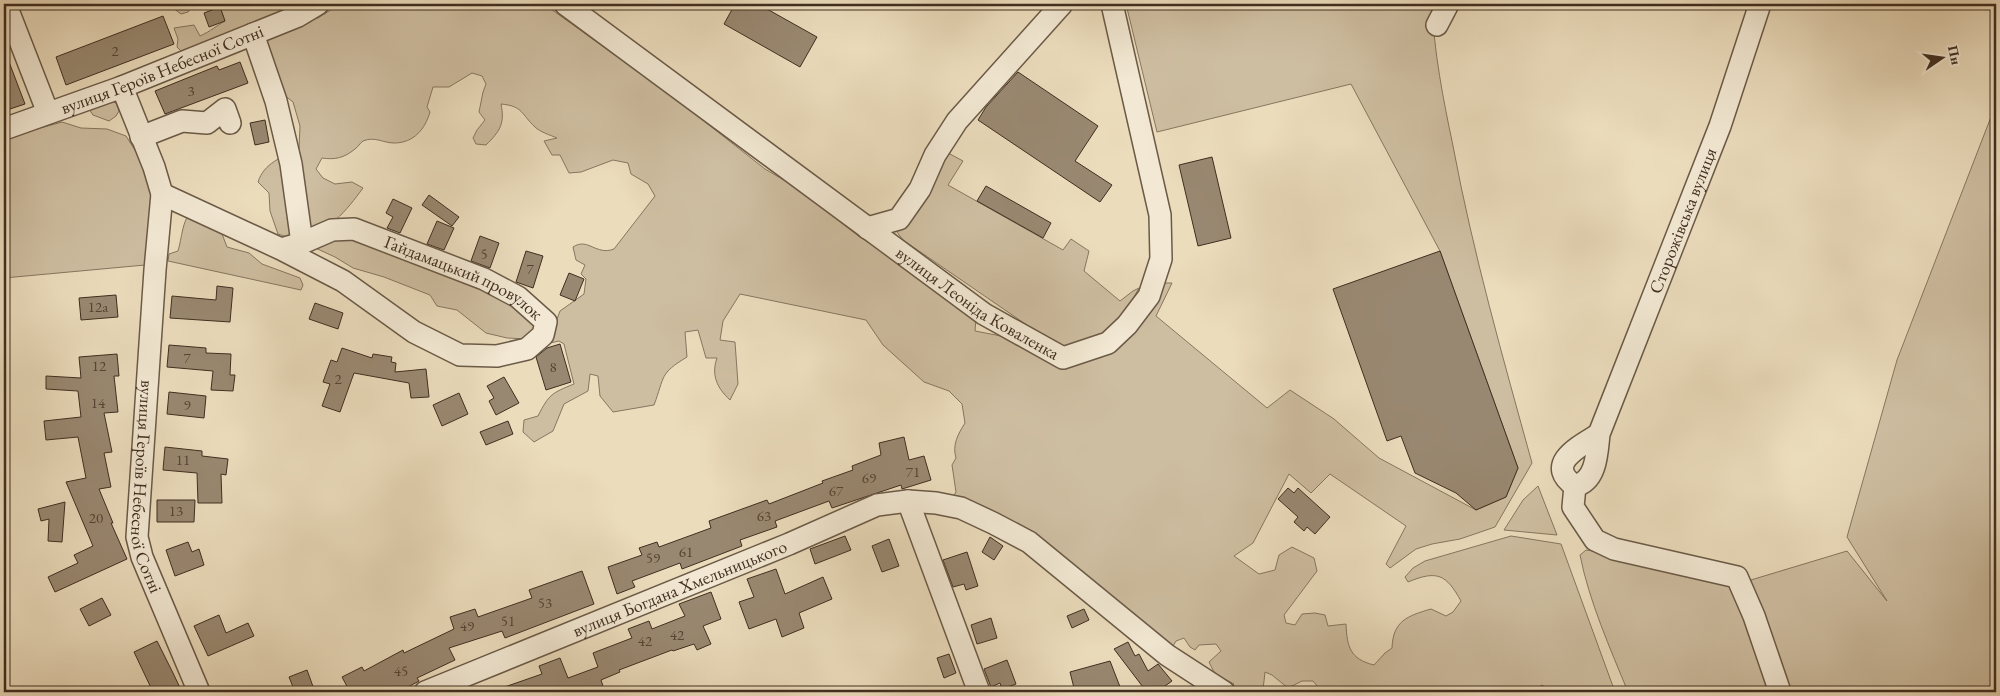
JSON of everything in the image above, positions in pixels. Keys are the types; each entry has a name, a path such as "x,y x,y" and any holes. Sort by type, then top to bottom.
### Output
{"street":[{"name":"вулиця Героїв Небесної Сотні","path":"4,129 122,87 298,16 318,4"},
{"name":"вулиця Леоніда Коваленка","path":"565,4 984,314 1064,358 1108,342 1127,325 1149,296 1161,259 1160,215 1112,4"},
{"path":"867,228 900,219 920,189 935,155 956,120 1062,4"},
{"path":"1438,25 1448,4"},
{"name":"Сторожівська вулиця","path":"1575,486 1582,484 1592,471 1597,457 1599,434 1720,126 1760,4"},
{"path":"4,6 6,5 48,113"},
{"path":"253,34 276,102 291,164 302,243"},
{"path":"122,87 154,168 162,194"},
{"path":"141,137 182,121 207,123 225,109 230,123"},
{"name":"вулиця Героїв Небесної Сотні","path":"162,194 137,536 142,557 199,692"},
{"name":"Гайдамацький провулок","path":"162,194 238,231 281,249 343,281 414,332 460,354 497,356 527,349 543,335 546,322 518,297 484,279 354,228 332,230 302,243 281,249"},
{"path":"1599,434 1572,451 1564,461 1563,470 1567,480 1575,486 1573,507 1595,540 1614,549 1737,577 1754,616 1780,692"},
{"path":"908,501 979,692"},
{"name":"вулиця Богдана Хмельницького","path":"425,692 789,544 877,505 908,501 936,503 961,508 1029,542 1167,655 1224,692"}],"shaded area":[{"path":"173,4 194,4 188,12 181,14 173,8"},
{"path":"194,4 219,4 208,10"},
{"path":"219,4 300,4 264,23 182,52 177,47 178,39 174,28 194,25 200,36 204,34 225,21"},
{"path":"340,4 544,4 637,71 644,74 765,169 794,186 857,235 915,273 976,318 975,331 1001,336 1047,358 1111,345 1130,338 1164,283 1172,283 1156,316 1267,408 1290,390 1334,419 1379,458 1476,510 1506,497 1518,468 1440,251 1351,84 1157,132 1126,4 1432,4 1440,75 1461,186 1489,305 1532,463 1495,527 1460,539 1416,549 1390,568 1386,564 1406,526 1330,474 1311,493 1289,474 1253,543 1234,556 1259,574 1275,570 1279,555 1292,547 1314,558 1317,571 1284,615 1286,623 1295,625 1302,614 1315,613 1325,615 1328,626 1346,624 1347,639 1351,651 1360,659 1374,665 1392,648 1398,626 1408,617 1431,609 1446,616 1453,612 1461,601 1450,585 1440,577 1426,576 1408,582 1405,577 1413,568 1425,561 1511,536 1561,544 1615,692 1545,692 1544,686 1541,685 1541,692 1322,692 1313,681 1302,681 1288,688 1272,675 1265,672 1263,690 1259,692 1226,692 1234,684 1215,674 1209,662 1221,651 1216,644 1199,645 1195,650 1190,647 1184,638 1176,641 1173,646 1155,635 1140,619 952,498 956,492 952,465 956,458 955,444 965,423 962,404 949,391 924,382 883,345 866,320 740,294 723,321 720,340 735,342 738,384 730,400 716,381 715,364 717,358 706,358 698,330 685,332 687,357 664,376 654,405 613,412 600,396 598,376 590,374 588,391 564,404 553,431 534,442 523,432 524,420 538,416 552,395 574,384 564,344 559,341 537,346 527,339 507,338 486,333 457,310 437,306 430,295 384,277 353,268 311,246 352,235 483,283 554,327 560,311 584,294 586,279 581,274 585,265 576,260 573,247 583,244 608,251 614,249 655,196 648,184 631,174 628,163 613,160 581,172 569,173 560,155 552,155 544,141 557,138 537,129 521,111 508,105 501,104 502,122 495,136 486,145 476,144 473,138 485,120 479,112 486,84 482,76 472,73 449,87 433,87 427,107 430,112 428,118 422,129 413,138 394,143 375,139 367,140 343,156 331,159 322,158 316,169 323,178 335,184 352,182 363,188 343,213 318,232 296,238 278,234 270,211 269,193 258,182 269,165 299,149 300,126 293,102 273,86 264,48 267,37 307,20 318,18"},
{"path":"106,99 116,103 119,111 109,121 93,115 89,109"},
{"path":"1996,104 1996,692 1628,692 1589,590 1580,555 1586,550 1613,554 1731,586 1847,551 1887,601 1847,537 1897,360"},
{"path":"62,122 81,128 107,129 126,136 142,161 152,187 145,265 4,278 4,138"},
{"path":"950,154 963,161 948,185 1063,250 1071,239 1089,251 1084,271 1120,301 1139,288 1125,313 1090,344 1071,348 1056,345 903,240 894,228 935,155"},
{"path":"191,212 219,226 227,247 249,253 262,264 300,278 303,285 301,290 168,261 169,254 178,251 184,225"},
{"path":"1538,486 1557,535 1504,530 1523,500"}],"building":[{"path":"735,4 758,4 817,37 800,67 724,24"},
{"path":"220,7 225,21 209,27 204,13"},
{"path":"163,16 174,44 66,85 56,57"},
{"path":"6,54 25,104 4,111 4,55"},
{"path":"240,62 248,83 165,114 155,91 217,66 219,70"},
{"path":"1018,72 1098,126 1075,161 1112,185 1100,202 978,120 986,107"},
{"path":"265,120 269,142 255,145 250,123"},
{"path":"1212,157 1231,238 1198,246 1179,165"},
{"path":"986,186 1051,223 1043,238 977,201"},
{"path":"429,195 459,217 452,226 422,205"},
{"path":"393,199 412,208 400,233 387,228 393,217 386,213"},
{"path":"437,221 454,228 444,250 427,244"},
{"path":"480,236 499,243 490,268 471,261"},
{"path":"526,251 543,256 533,288 516,282"},
{"path":"1440,251 1518,468 1506,497 1476,510 1456,493 1415,473 1401,436 1387,441 1333,289"},
{"path":"569,273 584,279 575,301 560,295"},
{"path":"217,286 233,288 230,322 170,318 172,296 216,300"},
{"path":"116,295 118,317 81,320 79,298"},
{"path":"315,303 343,313 338,329 309,319"},
{"path":"560,344 571,382 546,390 536,357 547,348"},
{"path":"169,345 206,348 206,353 231,354 230,375 235,375 233,391 211,390 213,371 167,367"},
{"path":"342,348 372,358 373,354 392,357 391,362 396,363 395,372 426,369 429,397 411,398 409,383 354,373 340,412 322,406 330,384 323,382 331,360 337,362"},
{"path":"117,354 119,376 114,376 118,412 104,413 112,452 104,453 111,487 99,489 127,559 55,592 48,577 78,563 74,555 93,546 66,482 86,478 78,437 46,440 44,421 81,417 78,391 46,389 46,376 81,378 79,357"},
{"path":"504,377 519,403 496,415 489,401 494,398 487,386"},
{"path":"169,392 206,396 204,418 167,414"},
{"path":"459,393 468,414 442,426 433,405"},
{"path":"508,421 513,434 486,445 480,432"},
{"path":"904,437 909,460 924,456 931,480 902,489 901,485 832,508 829,501 775,521 777,527 740,540 742,546 682,569 680,563 632,581 635,587 617,594 608,567 642,555 639,548 657,542 659,547 711,528 709,521 767,500 769,504 823,483 822,481 853,470 852,466 881,455 879,443"},
{"path":"165,447 202,451 202,456 228,459 226,475 221,474 222,503 198,503 197,473 163,470"},
{"path":"1288,488 1294,493 1298,488 1330,517 1315,534 1307,527 1304,531 1294,522 1298,517 1278,499"},
{"path":"157,500 195,500 194,522 157,522"},
{"path":"65,502 62,542 48,541 49,519 41,521 38,509"},
{"path":"845,536 851,550 815,564 810,549"},
{"path":"990,537 1003,546 994,560 982,552"},
{"path":"889,539 899,566 882,572 872,546"},
{"path":"188,542 192,552 199,549 204,565 175,576 166,550"},
{"path":"967,552 978,586 966,590 964,584 953,587 943,560"},
{"path":"776,569 785,594 823,577 832,599 799,613 804,628 782,637 776,619 749,629 739,602 754,597 747,579"},
{"path":"582,571 594,604 505,638 502,631 449,648 455,660 417,678 419,681 399,692 350,692 342,677 362,667 364,671 403,650 404,653 454,629 450,617 475,609 478,617 532,598 529,590"},
{"path":"711,592 721,619 703,626 711,644 697,650 694,644 672,650 619,670 620,672 601,680 605,692 584,692 582,687 569,692 496,692 496,690 542,674 539,666 560,658 568,678 598,667 593,653 632,638 628,629 649,621 652,629 685,616 679,604"},
{"path":"102,598 111,615 89,626 80,609"},
{"path":"1084,609 1089,620 1072,628 1067,616"},
{"path":"219,615 226,633 248,623 254,636 208,656 194,626"},
{"path":"991,618 997,638 977,644 971,625"},
{"path":"157,641 182,692 153,692 134,652"},
{"path":"1128,642 1135,656 1139,654 1148,671 1158,664 1172,681 1158,691 1153,686 1146,691 1114,649"},
{"path":"949,654 956,673 944,678 937,658"},
{"path":"1007,660 1016,684 1002,689 1000,683 991,687 984,669"},
{"path":"1110,661 1122,692 1075,692 1070,672"},
{"path":"307,670 315,692 295,692 289,677"}]}
